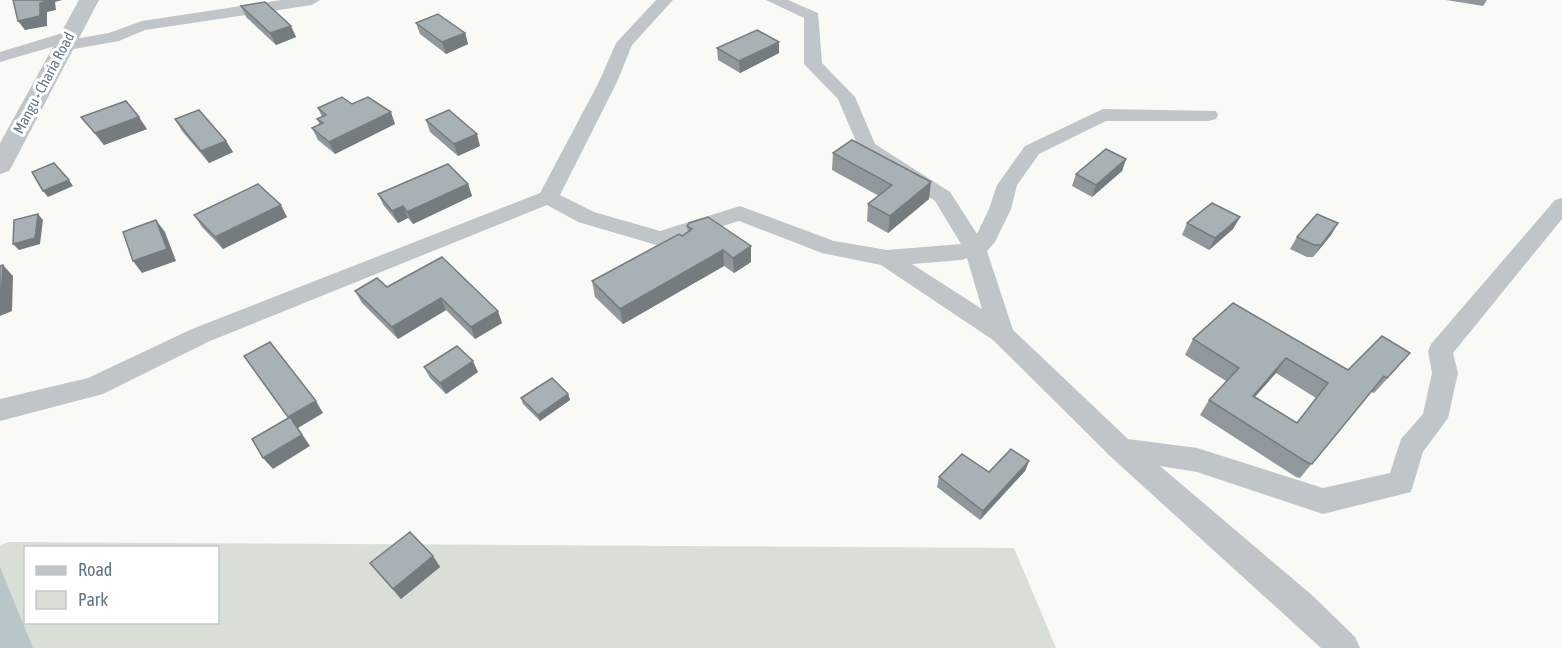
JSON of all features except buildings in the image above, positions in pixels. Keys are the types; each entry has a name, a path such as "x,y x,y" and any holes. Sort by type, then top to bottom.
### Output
{"street":[{"name":"Mangu - Charia Road","path":"2,160 89,0"},
{"path":"0,410 94,387 201,335 548,196 608,81 624,43 665,0"},
{"path":"774,0 812,16 813,64 846,97 867,147 943,197 975,249 1002,334"},
{"path":"0,57 66,41 113,37 142,26 302,1"},
{"path":"548,196 586,217 660,239 740,213 830,248 887,258 962,252 975,249 984,242 1000,209 1007,185 1032,150 1103,115 1209,115"},
{"path":"1121,449 1197,460 1323,501 1401,483 1411,447 1435,418 1445,373 1440,351 1562,205"},
{"path":"887,258 1002,334 1121,449 1302,607 1344,648"}],"green space":[{"path":"9,542 1014,548 1056,648 0,648 0,545"}],"shaded area":[{"path":"0,567 33,648 0,648"}]}
